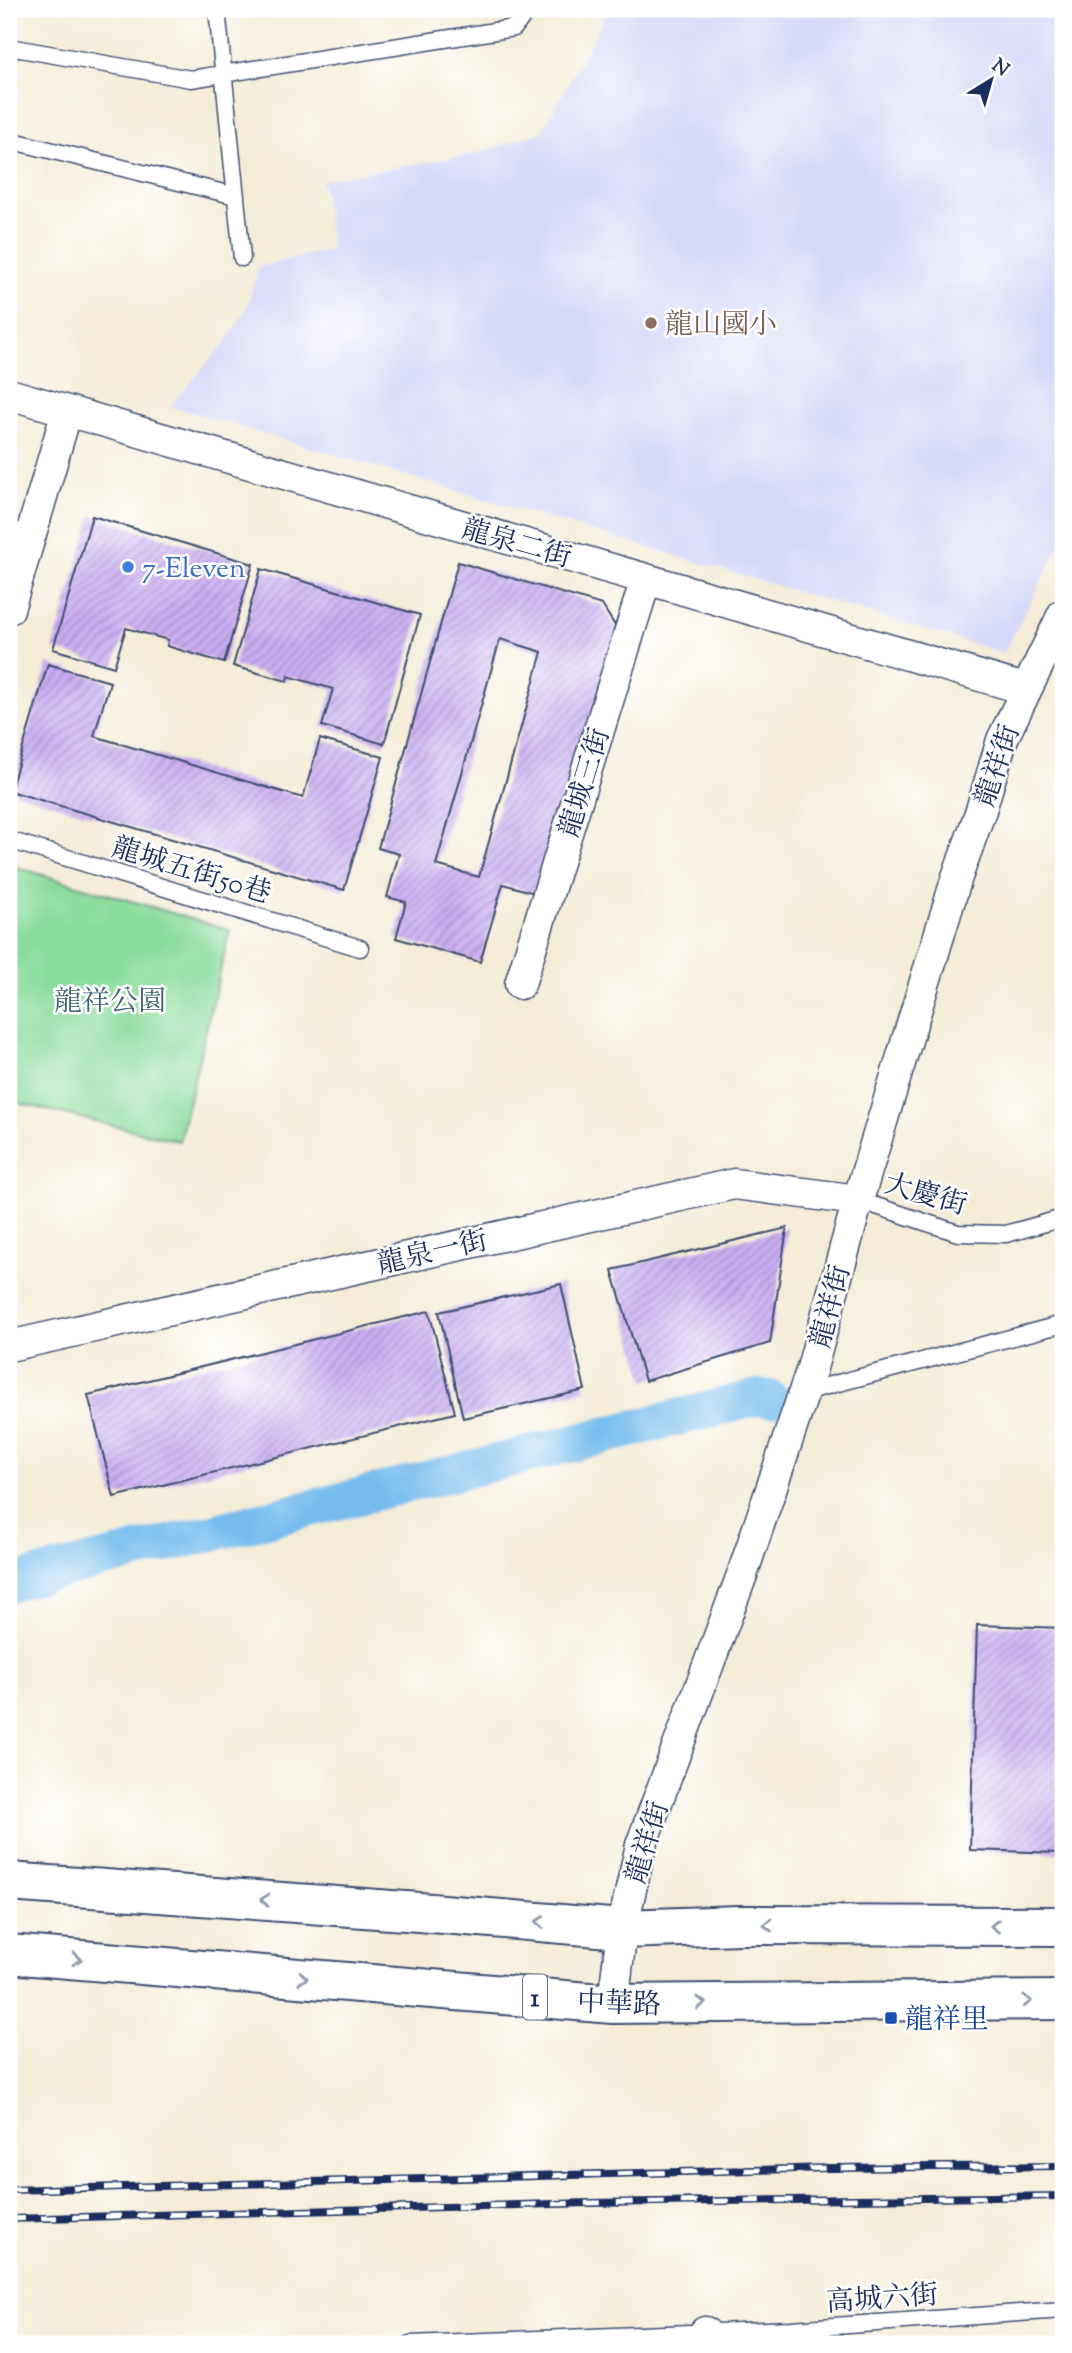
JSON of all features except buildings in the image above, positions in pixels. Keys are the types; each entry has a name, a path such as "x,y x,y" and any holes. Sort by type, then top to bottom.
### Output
{"main road":[{"path":"9,1882 622,1929 740,1925 1063,1926"},
{"name":"中華路","path":"9,1954 613,2004 1063,2000"}],"street":[{"name":"龍泉二街","path":"9,394 1025,689"},
{"path":"11,595 67,411"},
{"name":"龍城三街","path":"520,984 646,579"},
{"name":"龍祥街","path":"613,2004 622,1929 641,1845 742,1575 804,1392 858,1200 1002,740 1063,614"},
{"name":"龍泉一街","path":"9,1346 734,1184 858,1200"}],"lane":[{"path":"217,9 242,258"},
{"path":"9,47 191,79 514,28 528,9"},
{"path":"9,140 236,196"},
{"name":"龍城五街50巷","path":"9,840 360,948"},
{"name":"大慶街","path":"858,1200 958,1233 1006,1234 1063,1218"},
{"path":"804,1392 1063,1324"},
{"name":"高城六街","path":"410,2344 706,2338 791,2329 1063,2310"}],"shaded area":[{"name":"龍山國小","path":"609,9 1063,9 1063,539 1004,653 170,406 228,340 248,306 258,267 331,249 322,180 475,154 542,132"}],"green space":[{"name":"龍祥公園","path":"9,865 230,930 179,1141 9,1101"}],"waterway":[{"path":"9,1585 760,1397 771,1399"}],"railway":[{"path":"9,2190 832,2168 1063,2166"},
{"path":"9,2219 590,2203 1063,2196"}],"place":[{"name":"龍山國小","path":"651,323"},
{"name":"7-Eleven","path":"128,567"},
{"name":"龍祥里","path":"891,2018"}]}
